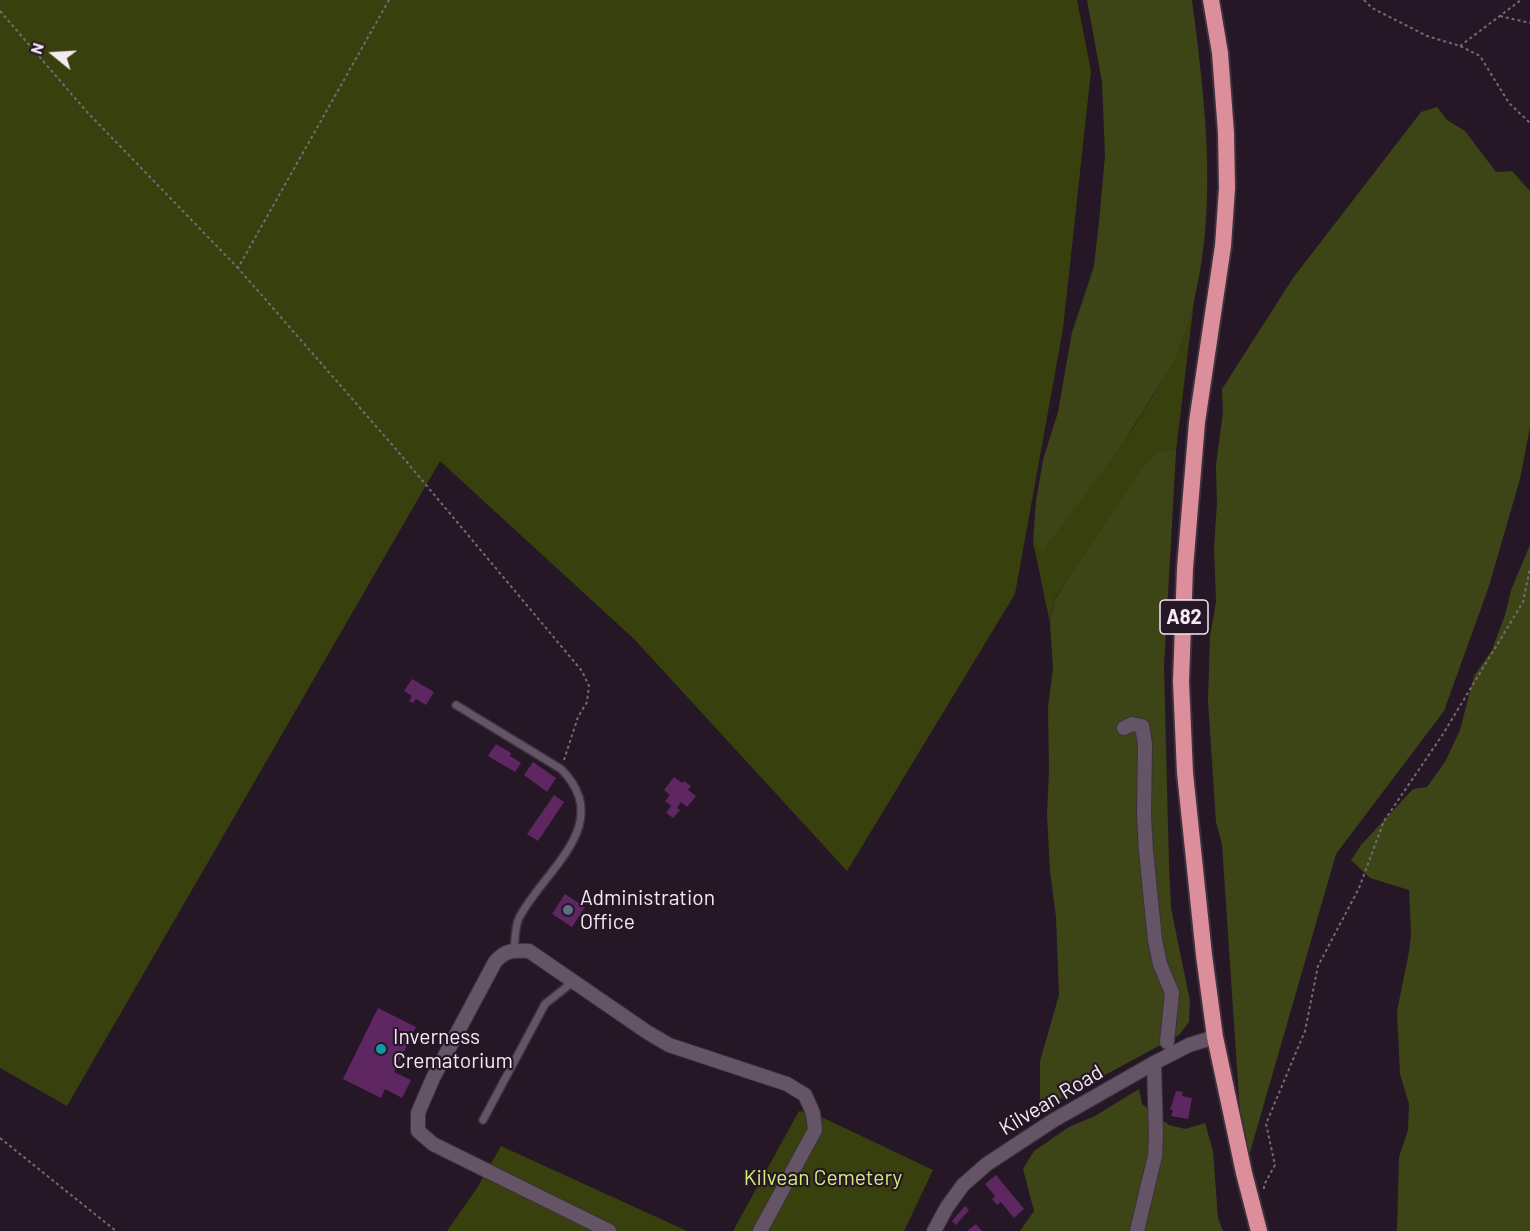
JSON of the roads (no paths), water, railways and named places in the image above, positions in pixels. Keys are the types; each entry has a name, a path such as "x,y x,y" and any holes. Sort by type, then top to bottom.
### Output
{"highway":[{"name":"A82","path":"1211,0 1220,53 1227,133 1227,188 1223,246 1197,422 1185,568 1181,682 1185,773 1215,1037 1259,1231"}],"street":[{"path":"1124,728 1132,724 1142,726 1145,744 1144,816 1153,928 1160,964 1172,993 1167,1042"},
{"path":"609,1231 433,1144 418,1131 418,1113 433,1078 495,962 502,954 514,950 529,951 669,1045 787,1084 805,1095 813,1113 815,1130 760,1231"},
{"name":"Kilvean Road","path":"934,1231 947,1207 963,1185 987,1164 1054,1120 1154,1063 1189,1045 1215,1037"},
{"path":"1137,1231 1155,1156 1154,1063"}],"lane":[{"path":"456,705 561,769 570,778 580,802 582,820 575,838 518,919 514,950"},
{"path":"483,1120 545,1004 574,981"}],"place":[{"name":"Administration Office","path":"568,910"},
{"name":"Inverness Crematorium","path":"381,1049"}],"park label":[{"name":"Kilvean Cemetery","path":"823,1178"}]}
